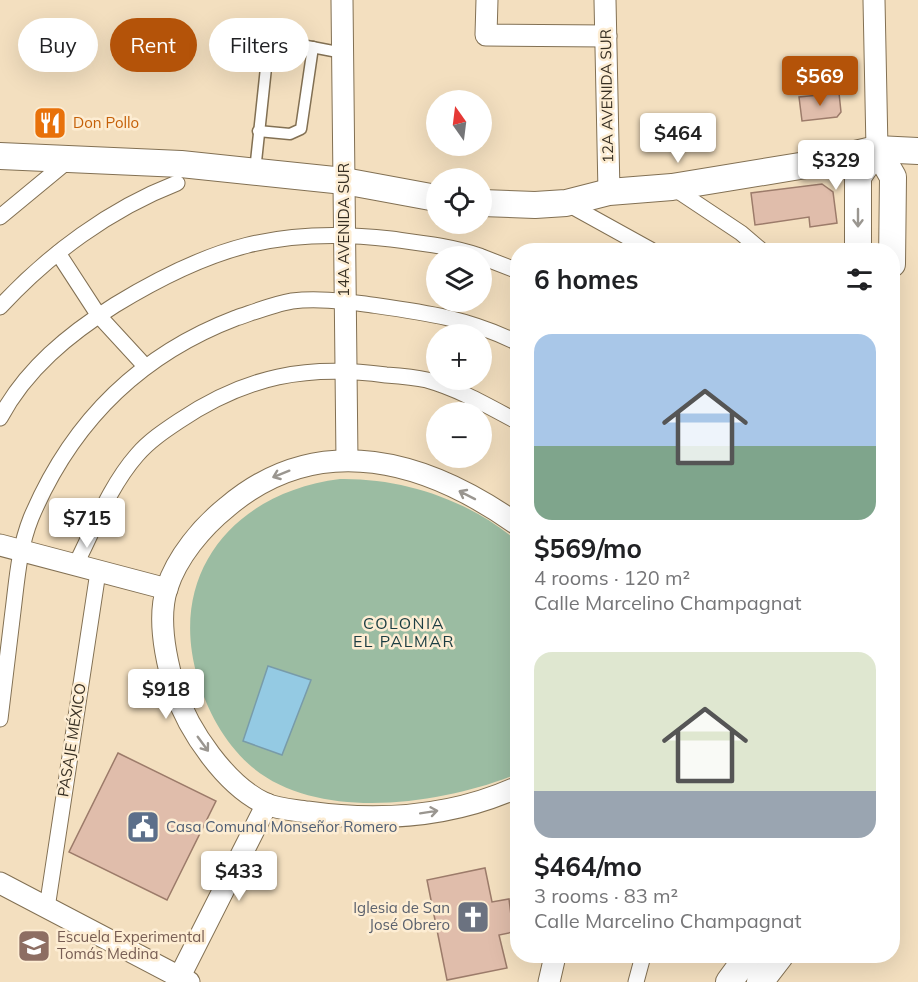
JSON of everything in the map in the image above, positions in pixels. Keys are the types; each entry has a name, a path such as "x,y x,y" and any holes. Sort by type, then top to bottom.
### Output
{"street":[{"name":"14A AVENIDA SUR","path":"342,0 347,460"},
{"path":"487,0 486,36 606,36"},
{"name":"12A AVENIDA SUR","path":"605,0 609,192"},
{"path":"874,0 877,149 893,177 892,243"},
{"path":"858,243 858,177 877,149"},
{"path":"492,203 534,205 566,203 609,192 672,187 813,164 877,149 918,151"},
{"path":"0,156 181,164 344,181 426,196"},
{"path":"0,217 70,159"},
{"path":"0,308 58,253 121,210 177,183"},
{"path":"672,187 753,243"},
{"path":"566,203 638,243"},
{"path":"0,418 20,388 52,351 99,316 166,275 230,248 290,236 345,233 444,246"},
{"path":"58,253 99,316 146,366"},
{"path":"492,261 510,268"},
{"path":"0,720 10,547 31,519 65,452 94,415 146,366 189,339 246,315 292,302 345,300 432,313 470,324 510,340"},
{"path":"75,566 122,475 142,450 201,406 243,386 269,378 311,371 345,369 426,380 468,395 510,418"},
{"path":"510,520 480,502 418,472 379,462 347,460 315,463 294,469 253,488 217,515 188,549 167,589 164,611 166,654 177,696 186,716 212,757 247,790 267,804 331,816 396,816 457,807 510,790"},
{"path":"10,547 167,589"},
{"name":"PASAJE MÉXICO","path":"47,908 98,572"},
{"path":"0,883 182,980 267,804"},
{"path":"549,982 553,963"},
{"path":"636,982 641,963"},
{"path":"729,982 743,963"},
{"path":"760,982 775,963"}],"lane":[{"path":"255,172 268,48 286,42 343,53"},
{"path":"258,131 290,134 301,129 313,47"}],"green space":[{"path":"340,479 387,482 411,487 457,503 510,536 510,777 487,785 418,800 382,803 346,802 311,796 280,785 252,767 226,738 212,715 202,691 191,641 192,605 201,573 218,544 240,520 269,501 302,487"}],"water":[{"path":"268,666 311,680 282,755 243,741"}],"building":[{"path":"839,93 841,112 837,117 802,121 799,97"},
{"path":"822,184 833,192 837,223 810,227 809,217 755,225 751,193"},
{"name":"Casa Comunal Monseñor Romero","path":"118,753 216,801 167,900 69,852"},
{"name":"Iglesia de San José Obrero","path":"485,868 492,902 509,899 510,933 499,935 507,968 447,980 427,880"}],"place":[{"name":"Don Pollo","path":"50,123"},
{"name":"Casa Comunal Monseñor Romero","path":"143,827"},
{"name":"Iglesia de San José Obrero","path":"473,917"},
{"name":"Escuela Experimental Tomás Medina","path":"34,946"}],"district":[{"name":"COLONIA EL PALMAR","path":"404,632"}]}
